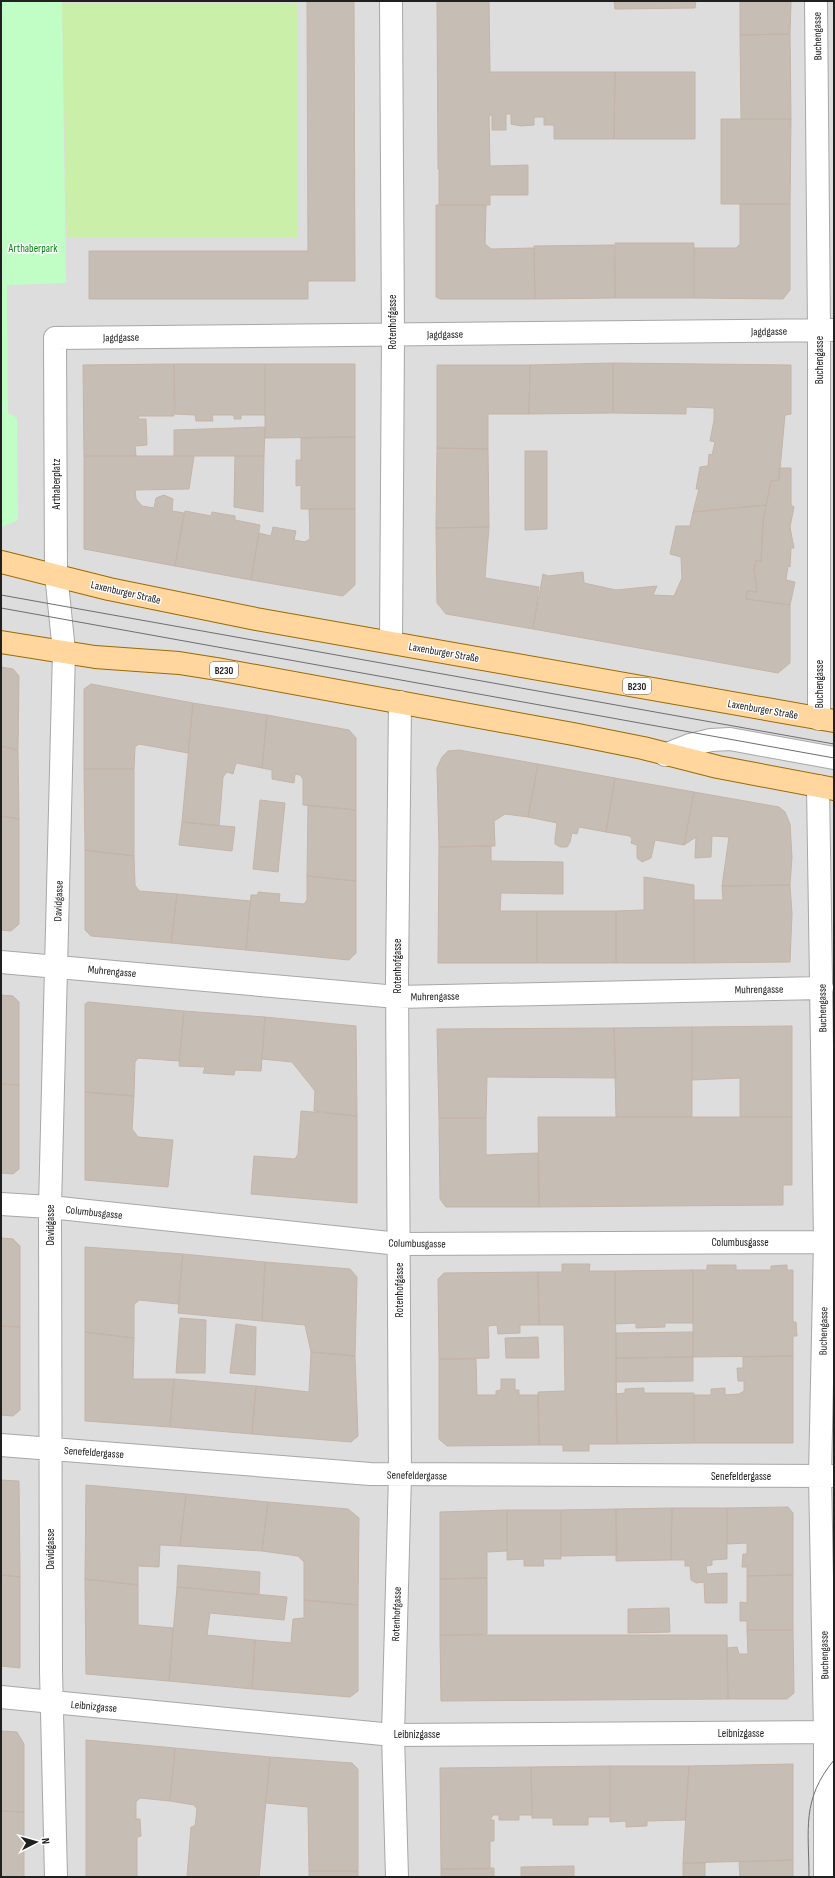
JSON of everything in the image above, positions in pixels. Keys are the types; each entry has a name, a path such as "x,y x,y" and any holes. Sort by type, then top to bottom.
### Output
{"main road":[{"name":"B230","path":"1,562 56,574"},
{"name":"Laxenburger Straße","path":"56,574 96,586 174,603 827,720"},
{"name":"B230","path":"1,642 95,657 179,662 617,742 718,768 826,787"}],"street":[{"name":"Rotenhofgasse","path":"390,642 393,334 391,1"},
{"name":"Buchengasse","path":"816,1 827,330 827,720"},
{"name":"Jagdgasse","path":"55,338 827,330"},
{"name":"Arthaberplatz","path":"55,338 56,574"},
{"name":"Davidgasse","path":"56,574 64,652 50,1207 51,1702 56,1877"},
{"name":"Rotenhofgasse","path":"398,1875 393,1735 400,1475 397,997 400,702"},
{"path":"665,755 690,745 710,740 730,739 834,758"},
{"name":"Buchengasse","path":"825,1877 830,1732 827,1476 830,1242 822,988 826,787"},
{"name":"Muhrengasse","path":"1,962 397,997 822,988"},
{"name":"Columbusgasse","path":"1,1204 50,1207 399,1244 830,1242"},
{"name":"Senefeldergasse","path":"1,1445 400,1475 827,1476"},
{"name":"Leibnizgasse","path":"1,1697 393,1735 830,1732"}],"shaded area":[{"path":"1,1 834,1 834,1877 1,1877"}],"green space":[{"name":"Arthaberpark","path":"1,1 62,1 66,283 7,285 8,413 17,418 18,520 1,527"},
{"path":"298,3 298,237 67,238 62,4"}],"building":[{"path":"307,1 354,1 355,281 308,281 308,299 89,299 89,251 308,251"},
{"path":"437,1 489,1 490,72 615,72 614,139 554,139 554,125 544,125 544,117 534,117 534,125 521,126 511,124 511,114 506,114 506,130 492,130 492,115 489,115 490,166 528,165 528,195 490,195 490,205 439,205"},
{"path":"614,1 696,1 695,8 615,9"},
{"path":"740,1 791,1 790,34 740,35"},
{"path":"790,34 791,119 741,119 740,35"},
{"path":"615,72 695,72 695,139 614,139"},
{"path":"721,119 791,119 790,204 721,204"},
{"path":"740,204 790,204 790,290 783,299 694,298 694,248 736,248 740,244"},
{"path":"436,205 486,205 485,244 491,249 534,248 535,299 440,299 436,297"},
{"path":"615,243 694,243 694,298 615,298"},
{"path":"614,245 615,298 535,299 534,246"},
{"path":"613,363 613,413 529,414 530,365"},
{"path":"613,363 791,365 791,414 785,415 779,480 771,481 766,505 693,512 699,489 696,489 700,467 708,466 709,454 712,455 715,442 710,441 714,420 714,408 686,407 686,414 613,413"},
{"path":"174,364 174,416 139,416 138,419 146,419 147,445 135,446 136,456 84,456 83,365"},
{"path":"174,364 265,364 265,415 241,415 241,419 234,419 234,415 212,415 213,421 196,421 195,415 175,414"},
{"path":"265,364 355,364 355,437 265,438"},
{"path":"437,365 530,365 529,414 488,414 488,449 437,448"},
{"path":"265,427 264,456 174,456 174,430"},
{"path":"355,437 355,509 301,509 301,485 296,486 296,460 301,460 301,438"},
{"path":"437,448 488,449 489,527 436,528"},
{"path":"525,451 547,451 547,529 525,530"},
{"path":"84,456 194,456 189,489 135,490 136,499 142,506 154,508 156,498 164,495 173,499 172,511 184,513 175,566 84,549"},
{"path":"235,456 264,456 263,512 234,507"},
{"path":"779,468 791,468 791,505 794,507 790,527 794,548 791,548 790,567 788,566 786,580 795,582 790,605 746,599 747,591 757,592 754,569 756,560 761,562 763,522 771,481 779,480"},
{"path":"766,505 763,522 761,562 756,560 754,569 757,592 747,591 746,599 790,605 790,663 778,673 533,629 543,574 548,576 583,572 584,583 616,590 657,586 653,595 674,596 682,578 681,557 670,554 676,526 690,526 693,512"},
{"path":"309,509 355,509 355,585 343,596 251,580 259,533 271,536 273,527 296,531 294,540 305,542 310,539"},
{"path":"185,511 211,516 212,512 235,516 235,520 260,525 251,580 175,566"},
{"path":"489,527 485,578 539,587 533,629 446,614 437,603 436,528"},
{"path":"1,667 13,669 19,676 18,750 1,746"},
{"path":"91,684 193,703 188,753 139,744 135,747 134,769 84,769 84,689"},
{"path":"193,703 267,715 262,768 236,763 233,774 227,772 223,777 219,826 182,822"},
{"path":"267,715 349,730 356,738 356,810 303,805 303,779 300,775 295,774 294,783 272,779 272,770 262,768"},
{"path":"1,746 18,750 19,819 1,816"},
{"path":"459,750 538,764 528,817 505,814 494,821 495,846 439,847 437,768 442,757 448,751"},
{"path":"538,764 615,778 606,832 579,827 577,834 572,833 567,847 560,847 555,844 557,823 528,817"},
{"path":"84,769 134,769 134,856 85,850"},
{"path":"615,778 694,792 684,845 655,840 651,858 642,862 637,858 637,845 631,843 632,839 630,836 606,832"},
{"path":"694,792 779,807 785,812 790,824 792,857 790,885 722,886 729,837 712,836 711,857 695,858 696,837 684,845"},
{"path":"260,800 285,803 278,872 253,869"},
{"path":"308,805 356,810 356,881 307,876"},
{"path":"1,816 19,819 19,924 11,931 1,930"},
{"path":"182,822 235,827 232,851 179,845"},
{"path":"491,846 491,861 563,862 563,894 501,893 500,911 537,911 537,963 438,963 439,847"},
{"path":"85,850 134,856 135,885 139,891 177,894 171,943 91,936 85,930"},
{"path":"307,876 356,881 356,953 349,960 246,950 251,895 258,895 258,892 280,894 279,902 304,904 307,900"},
{"path":"644,877 694,885 694,963 616,963 616,911 644,910"},
{"path":"790,885 792,914 790,962 694,963 694,900 723,900 722,886"},
{"path":"177,894 250,901 246,950 171,943"},
{"path":"537,911 616,911 616,963 537,963"},
{"path":"1,995 13,996 19,1002 19,1085 1,1084"},
{"path":"88,1002 184,1011 179,1061 138,1058 135,1062 134,1096 85,1092 85,1004"},
{"path":"184,1011 265,1017 261,1071 235,1070 234,1075 203,1073 205,1067 179,1066"},
{"path":"265,1017 356,1026 357,1116 314,1111 315,1091 292,1062 262,1059"},
{"path":"792,1026 792,1117 740,1117 740,1078 692,1080 692,1027"},
{"path":"692,1027 692,1117 616,1117 614,1028"},
{"path":"614,1028 616,1078 487,1077 486,1118 439,1118 437,1029"},
{"path":"1,1084 19,1085 19,1169 13,1174 1,1173"},
{"path":"85,1092 134,1096 132,1129 138,1137 173,1140 168,1187 85,1180"},
{"path":"301,1111 357,1116 357,1203 251,1194 254,1156 295,1159 298,1154"},
{"path":"538,1117 792,1117 792,1185 783,1185 783,1205 539,1207"},
{"path":"439,1118 486,1118 486,1155 538,1153 539,1207 446,1207 440,1199"},
{"path":"1,1238 13,1239 20,1246 20,1327 1,1326"},
{"path":"85,1247 183,1254 178,1304 139,1300 134,1305 134,1338 85,1332"},
{"path":"183,1254 265,1262 262,1321 178,1313"},
{"path":"265,1262 350,1269 357,1277 355,1356 311,1352 305,1325 262,1321"},
{"path":"562,1264 590,1264 589,1271 615,1271 617,1444 589,1444 589,1451 563,1451 563,1445 539,1445 538,1392 565,1391 564,1325 539,1325 538,1272 562,1272"},
{"path":"707,1265 736,1265 736,1270 771,1270 771,1266 787,1265 787,1270 793,1270 793,1322 796,1322 797,1336 793,1336 793,1356 693,1357 693,1270 707,1270"},
{"path":"693,1270 693,1323 665,1323 665,1327 636,1328 636,1323 615,1324 615,1271"},
{"path":"538,1272 539,1325 520,1325 520,1333 498,1334 497,1325 488,1326 489,1358 439,1359 438,1279 444,1273"},
{"path":"180,1318 206,1320 205,1373 176,1373"},
{"path":"236,1324 256,1327 255,1375 230,1373"},
{"path":"1,1326 20,1327 20,1410 13,1416 1,1415"},
{"path":"85,1332 134,1338 133,1379 174,1379 170,1427 85,1421"},
{"path":"693,1332 693,1357 616,1358 616,1333"},
{"path":"538,1337 539,1358 506,1358 505,1338"},
{"path":"311,1352 355,1356 358,1436 351,1442 252,1434 256,1386 309,1392"},
{"path":"793,1356 793,1443 694,1443 694,1395 711,1395 711,1389 725,1388 725,1395 739,1394 744,1391 744,1381 738,1381 737,1368 743,1368 743,1357"},
{"path":"693,1357 693,1381 616,1382 616,1358"},
{"path":"439,1359 476,1359 477,1395 496,1395 496,1391 501,1390 501,1379 515,1379 515,1390 519,1390 519,1395 538,1395 539,1445 447,1446 439,1439"},
{"path":"174,1379 256,1386 252,1434 170,1427"},
{"path":"644,1388 644,1393 694,1393 694,1443 617,1444 616,1394 625,1393 625,1389"},
{"path":"1,1480 19,1481 20,1577 1,1575"},
{"path":"86,1485 186,1494 180,1546 160,1545 159,1567 138,1566 138,1585 85,1579"},
{"path":"186,1494 268,1502 262,1551 180,1546"},
{"path":"268,1502 348,1509 359,1518 358,1605 304,1600 304,1562 298,1556 262,1551"},
{"path":"788,1507 793,1513 793,1575 747,1576 747,1567 742,1567 743,1554 747,1554 747,1543 727,1544 727,1508"},
{"path":"672,1508 727,1508 727,1559 712,1560 712,1565 706,1566 707,1574 727,1573 727,1603 705,1603 704,1582 696,1583 691,1580 690,1566 685,1566 685,1560 671,1560"},
{"path":"672,1508 671,1560 616,1561 616,1509"},
{"path":"616,1509 617,1555 561,1556 561,1510"},
{"path":"507,1510 561,1510 561,1559 543,1559 544,1566 524,1566 524,1559 507,1560"},
{"path":"507,1510 507,1551 487,1552 487,1578 440,1579 440,1512"},
{"path":"178,1565 260,1572 259,1595 177,1587"},
{"path":"1,1575 20,1577 20,1668 1,1666"},
{"path":"793,1575 793,1630 747,1630 747,1621 740,1621 740,1602 747,1603 747,1576"},
{"path":"487,1578 487,1634 440,1635 440,1579"},
{"path":"85,1579 138,1585 138,1625 173,1628 169,1681 86,1674"},
{"path":"177,1587 287,1597 284,1620 210,1613 207,1635 255,1640 252,1689 169,1681"},
{"path":"304,1600 358,1605 358,1691 350,1697 252,1689 255,1640 291,1643 293,1619 304,1618"},
{"path":"669,1608 670,1632 628,1633 628,1609"},
{"path":"747,1630 793,1630 794,1693 787,1699 728,1699 727,1648 737,1647 739,1654 748,1654"},
{"path":"440,1635 727,1635 728,1699 441,1701"},
{"path":"1,1731 17,1732 24,1744 24,1812 1,1811"},
{"path":"86,1740 175,1748 170,1801 140,1798 136,1802 136,1819 140,1819 141,1836 137,1837 137,1877 86,1877"},
{"path":"175,1748 270,1757 259,1877 187,1877 191,1827 195,1826 197,1809 194,1805 170,1801"},
{"path":"270,1757 352,1763 358,1769 358,1871 309,1871 308,1807 266,1803"},
{"path":"793,1764 793,1860 683,1863 689,1766"},
{"path":"610,1766 610,1817 588,1817 588,1825 553,1825 553,1818 532,1818 531,1767"},
{"path":"610,1766 689,1766 685,1820 647,1821 647,1826 626,1827 626,1821 610,1822"},
{"path":"531,1767 532,1815 519,1815 519,1820 499,1820 499,1815 493,1815 490,1820 494,1820 494,1841 490,1841 490,1869 441,1869 440,1768"},
{"path":"1,1811 24,1812 24,1877 1,1877"},
{"path":"793,1860 793,1877 740,1877 739,1862"},
{"path":"683,1863 705,1863 705,1877 683,1877"},
{"path":"574,1866 574,1877 521,1877 521,1867"},
{"path":"494,1868 494,1877 441,1877 441,1869"},
{"path":"309,1871 358,1871 358,1877 309,1877"}],"tram line":[{"path":"1,595 834,744"},
{"path":"1,608 834,758"},
{"path":"809,1877 809,1816 816,1788 834,1760"}]}
